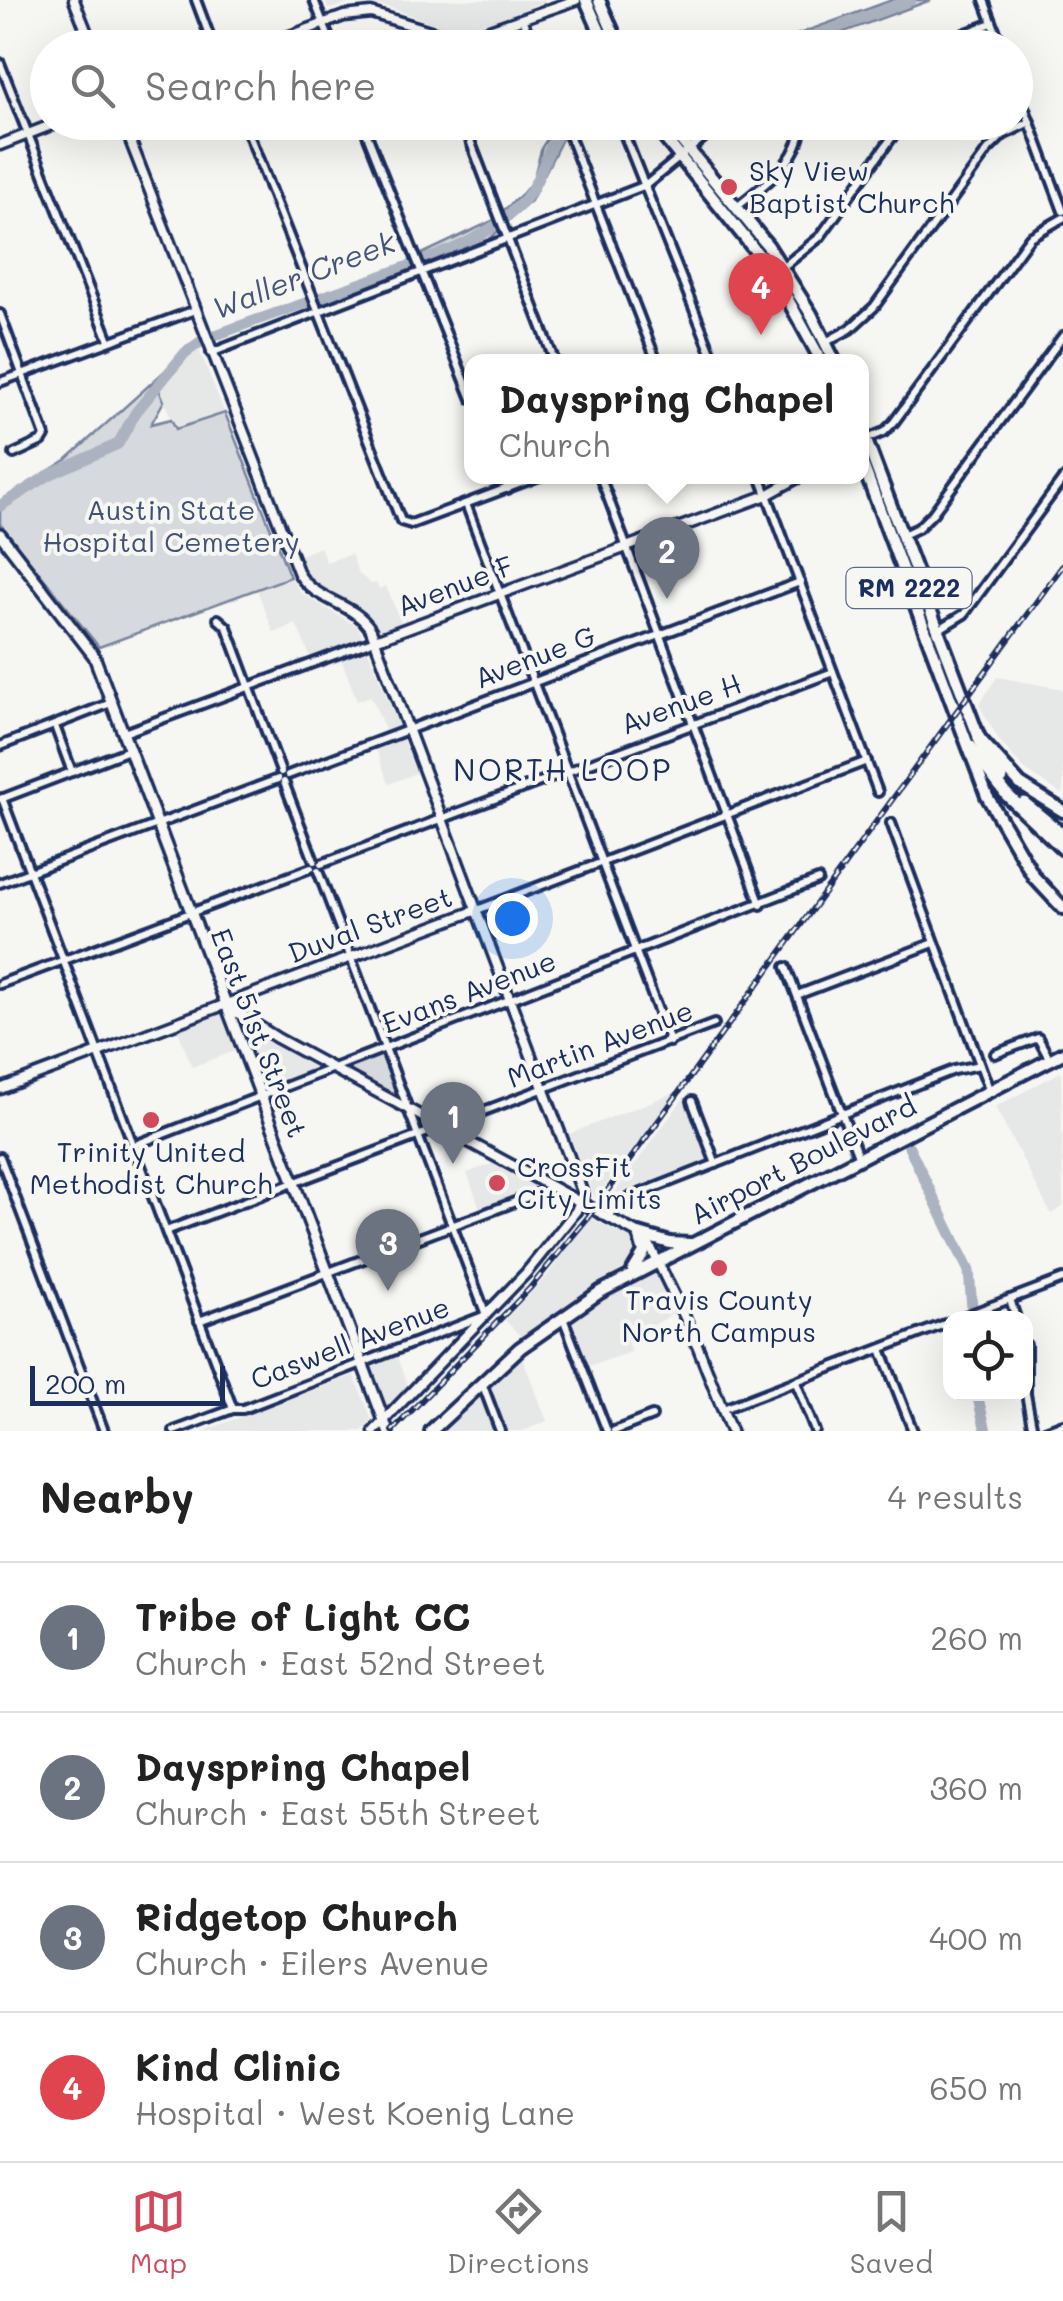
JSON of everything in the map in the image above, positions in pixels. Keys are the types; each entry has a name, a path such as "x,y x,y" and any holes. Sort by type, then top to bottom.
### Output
{"highway":[{"name":"RM 2222","path":"974,742 1014,793 1063,835"},
{"name":"RM 2222","path":"974,742 1006,795 1063,848"}],"main road":[{"path":"586,0 599,30"},
{"path":"599,0 612,30"},
{"path":"668,140 736,207 783,268 821,345 822,354"},
{"path":"675,140 828,354"},
{"name":"RM 2222","path":"869,452 937,630 974,742"},
{"name":"RM 2222","path":"869,480 974,742"},
{"name":"East 51st Street","path":"0,534 90,650 386,1426"},
{"path":"974,742 1020,784 1063,811"},
{"path":"974,742 988,796 1034,877 1063,908"},
{"name":"Airport Boulevard","path":"431,1431 520,1348 629,1276 1063,1053"},
{"path":"639,1234 691,1244"},
{"path":"629,1276 644,1253 639,1234"}],"street":[{"path":"74,0 86,30"},
{"path":"196,0 207,30"},
{"path":"314,0 327,30"},
{"path":"493,30 576,0"},
{"path":"984,0 995,30"},
{"path":"305,30 344,16 371,13 426,30"},
{"path":"523,21 527,30"},
{"path":"974,30 992,23"},
{"path":"0,63 109,340"},
{"path":"869,436 884,432 894,422 1030,237 1063,214 1033,130"},
{"path":"0,144 30,133"},
{"path":"129,140 299,574 310,588 361,616 375,640 583,1194 543,1253 386,1426 374,1431"},
{"path":"251,140 404,524 520,484"},
{"path":"369,140 464,379"},
{"path":"470,140 552,354"},
{"path":"570,140 654,354"},
{"path":"627,140 712,354"},
{"path":"208,344 418,265 508,239 646,186 702,140"},
{"path":"736,207 793,157 801,140"},
{"path":"783,268 820,236 891,140"},
{"path":"821,345 850,329 874,307 999,140"},
{"path":"0,382 195,310"},
{"path":"0,314 46,436 14,454"},
{"path":"902,535 918,528 934,513 1063,336"},
{"path":"937,630 964,614 1063,479"},
{"path":"506,484 508,489"},
{"path":"603,484 761,904"},
{"path":"763,484 878,792"},
{"name":"Avenue F","path":"123,734 767,495 787,484"},
{"path":"466,504 670,1042"},
{"name":"Avenue G","path":"0,883 800,582"},
{"path":"218,619 226,627 249,686 486,1315"},
{"name":"Avenue H","path":"0,984 833,672"},
{"path":"0,746 111,703"},
{"path":"55,726 72,772"},
{"path":"129,750 1,799 233,1409"},
{"name":"Duval Street","path":"0,1089 867,762"},
{"path":"892,823 989,1089"},
{"name":"Evans Avenue","path":"135,1144 818,880"},
{"path":"797,996 934,943"},
{"path":"786,967 858,1156"},
{"path":"225,1004 240,1017 639,1234 692,1332 731,1431"},
{"name":"Martin Avenue","path":"166,1232 714,1024"},
{"path":"994,1054 1038,1038 1050,1060"},
{"path":"608,1218 621,1201 978,1060"},
{"path":"692,1101 716,1164"},
{"path":"0,1158 104,1431"},
{"path":"199,1322 552,1188"},
{"path":"978,1311 1063,1279"},
{"path":"1010,1299 1014,1311"},
{"name":"Caswell Avenue","path":"174,1431 242,1409 486,1315"},
{"path":"563,1318 610,1431 652,1416"},
{"path":"723,1409 943,1325"},
{"path":"882,1349 914,1431"},
{"path":"481,1382 500,1431"},
{"path":"796,1382 815,1431"},
{"path":"1027,1401 1033,1431"},
{"path":"1045,1431 1063,1424"}],"shaded area":[{"path":"325,0 548,0 494,21 461,27 441,26 391,8 367,4 328,9"},
{"path":"198,347 225,413 176,429 158,387 184,356"},
{"path":"320,547 326,562 351,554 358,573 379,589 386,586 401,623 379,630 361,608 317,585 299,558"},
{"path":"290,577 301,593 358,627 399,726 385,730 371,696 357,701 342,661 316,670 296,624 274,633 257,590"},
{"path":"997,677 1063,689 1063,795 1024,769 999,740 979,705"},
{"path":"402,737 416,773 389,784 375,747"},
{"path":"217,1013 226,1017 237,1050 192,1067 177,1028"},
{"path":"241,1024 319,1068 264,1088"},
{"path":"1061,1072 1063,1207 1051,1214 995,1107"},
{"path":"676,1092 595,1199 569,1134"},
{"path":"685,1096 707,1160 613,1195"},
{"path":"492,1164 533,1186 533,1190 481,1211 467,1173"},
{"path":"590,1218 632,1239 640,1247 639,1254 521,1337 505,1320 548,1274"},
{"path":"656,1270 676,1312 627,1341 631,1352 586,1367 570,1321"},
{"path":"396,1354 409,1390 384,1409 366,1367"},
{"path":"522,1357 547,1421 523,1431 442,1431"},
{"path":"354,1375 372,1420 362,1431 203,1431"}],"green space":[{"path":"892,0 931,0 849,30 810,30"},
{"path":"546,140 562,140 531,201 507,222 503,211 533,180"},
{"path":"494,220 498,231 490,239 425,264 422,254"},
{"name":"Austin State Hospital Cemetery","path":"197,342 198,347 184,356 158,387 164,401 151,424 171,419 176,429 225,413 290,577 99,647 0,524 0,501 66,460"},
{"path":"382,1054 397,1092 394,1095 345,1069"}],"waterway":[{"name":"Waller Creek","path":"830,30 911,0"},
{"name":"Waller Creek","path":"0,506 49,475 118,444 136,412 185,353 203,340 425,260 489,230 526,198 555,140"},
{"path":"909,1147 969,1271 972,1308"},
{"path":"979,1401 986,1431"}],"railway":[{"path":"392,1431 530,1288 589,1216 1063,565"}],"place":[{"name":"Sky View Baptist Church","path":"729,187"},
{"name":"Kind Clinic","path":"761,335"},
{"name":"Dayspring Chapel","path":"667,599"},
{"name":"Trinity United Methodist Church","path":"151,1120"},
{"name":"Tribe of Light CC","path":"453,1164"},
{"name":"CrossFit City Limits","path":"497,1183"},
{"name":"Travis County North Campus","path":"719,1268"},
{"name":"Ridgetop Church","path":"388,1291"}],"district":[{"name":"NORTH LOOP","path":"563,771"}]}
